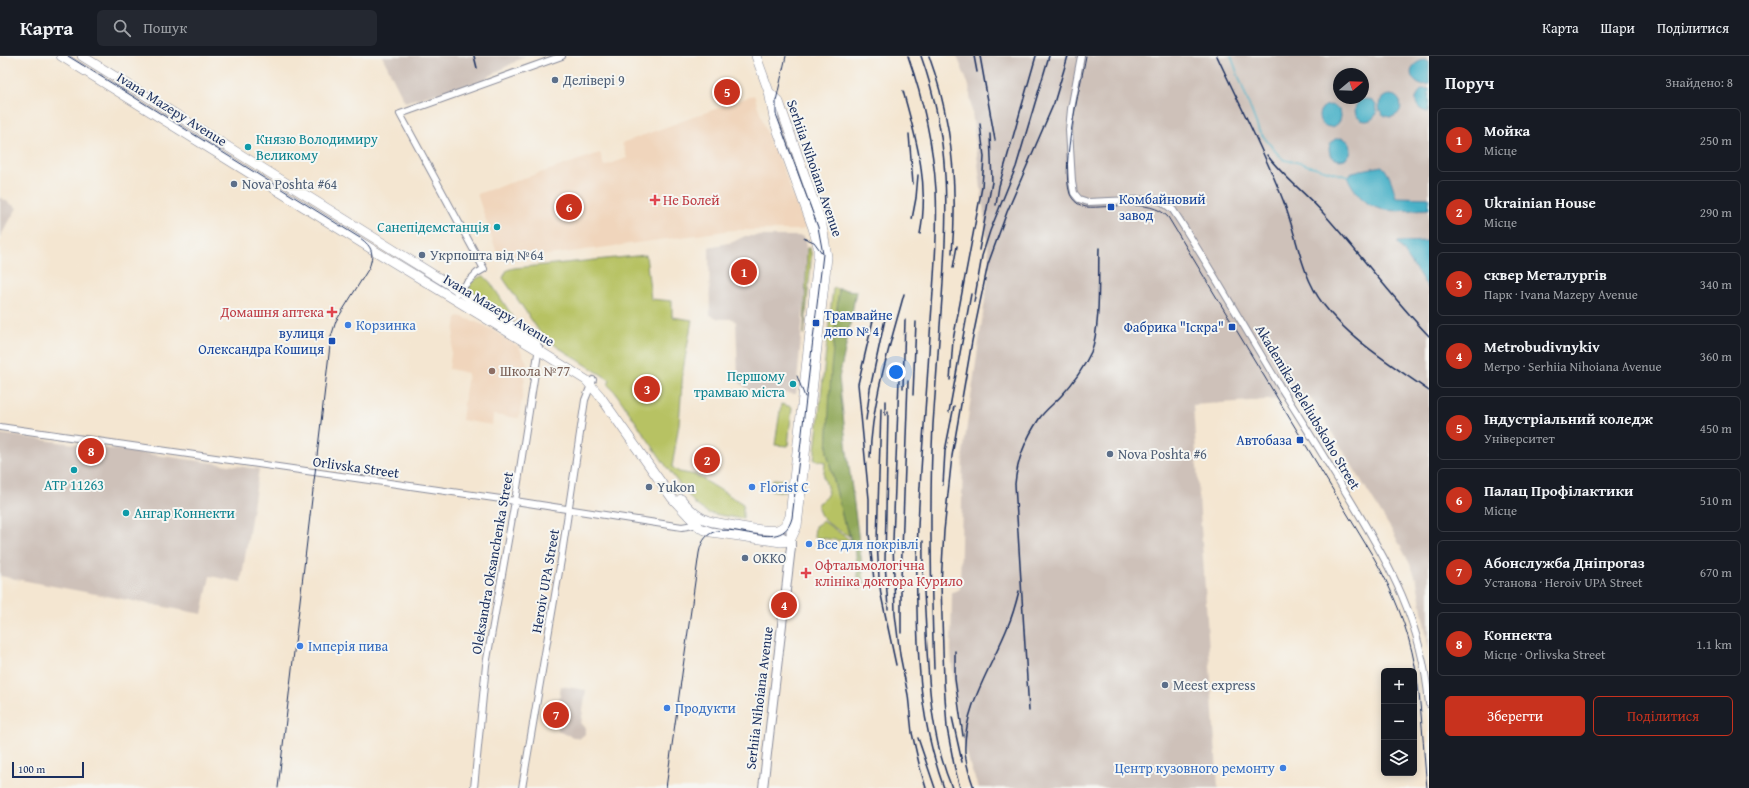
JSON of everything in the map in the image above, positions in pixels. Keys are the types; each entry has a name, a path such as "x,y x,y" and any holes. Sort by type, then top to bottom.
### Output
{"highway":[{"name":"Ivana Mazepy Avenue","path":"61,56 454,300 539,346"},
{"name":"Ivana Mazepy Avenue","path":"82,56 458,291 592,382 603,391 676,494 694,513 707,521 772,531"},
{"name":"Serhiia Nihoiana Avenue","path":"756,56 769,92 775,123 807,206 818,246 818,260 790,516"},
{"name":"Serhiia Nihoiana Avenue","path":"769,92 779,102 818,212 824,234 827,257 798,516 795,531 790,541"},
{"name":"Ivana Mazepy Avenue","path":"592,382 600,396 672,498 695,525 711,532 773,541 790,541"},
{"path":"772,531 785,525 790,516"}],"main road":[{"name":"Serhiia Nihoiana Avenue","path":"763,788 791,547 790,516"},
{"name":"Ivana Mazepy Avenue","path":"772,531 790,541"}],"street":[{"path":"454,300 458,291 477,273 484,269 400,114 562,56"},
{"name":"Akademika Beleliubskoho Street","path":"1081,56 1071,110 1069,130 1074,193 1079,199 1092,202 1153,199 1161,201 1173,210 1355,508 1394,576 1416,634 1426,677 1429,704"},
{"name":"Oleksandra Oksanchenka Street","path":"474,788 486,665 515,501 539,346"},
{"name":"Heroiv UPA Street","path":"522,788 569,509 585,400 592,382"},
{"name":"Orlivska Street","path":"0,427 515,501 682,527 707,521"}],"shaded area":[{"path":"382,56 525,56 481,81 405,102"},
{"path":"957,56 1429,56 1429,651 1417,582 1412,568 1394,534 1310,397 1193,405 1218,788 979,788 971,769 956,711 951,650 952,592 960,589 963,453 990,265 969,86"},
{"path":"754,95 771,145 774,145 805,227 801,230 733,230 504,261 499,259 477,194 600,153 604,166 627,158 622,143"},
{"path":"0,197 17,208 0,237"},
{"path":"745,236 803,236 806,241 805,292 796,394 748,390 740,383 738,377 736,322 733,319 719,319 710,315 709,247 733,242"},
{"name":"Школа №77","path":"459,316 484,325 519,347 527,363 519,418 493,415 492,425 462,420 468,373 449,369 456,318"},
{"path":"0,434 259,469 241,582 210,576 202,614 0,576"},
{"path":"561,686 586,690 581,724 585,728 585,734 579,739 557,731 566,707 552,700 559,700"}],"green space":[{"path":"807,248 809,248 811,252 811,261 804,335"},
{"path":"646,255 651,299 672,301 672,317 692,320 683,370 679,424 672,467 679,472 696,475 743,504 743,519 708,513 696,505 673,476 615,392 608,385 610,380 556,346 539,331 503,278 507,270 514,268"},
{"path":"484,276 490,282 515,321 470,292 469,286 472,281"},
{"path":"833,288 839,289 834,337 827,452 844,523 846,523 849,536 833,527 820,514 818,503 827,495 828,492 824,478 825,462 814,460"},
{"path":"839,289 856,291 839,378 865,587 859,588 855,545 852,544 846,523 844,523 827,452 831,369"},
{"path":"781,404 792,407 788,446 775,445"},
{"path":"773,479 786,480 785,492 771,491"},
{"path":"823,521 850,540 850,542 814,537 815,526"}],"water":[{"path":"1425,60 1429,62 1429,84 1421,85 1413,79 1411,71 1416,64"},
{"path":"1423,89 1429,89 1428,112 1420,109 1416,102 1417,95"},
{"path":"1390,95 1398,98 1401,106 1398,114 1390,117 1382,114 1379,106 1382,98"},
{"path":"1369,100 1374,102 1377,110 1374,118 1366,121 1358,118 1355,110 1357,104 1369,104"},
{"path":"1330,105 1338,108 1341,116 1338,124 1330,127 1322,124 1319,116 1322,108"},
{"path":"1340,138 1348,141 1351,149 1348,157 1340,160 1332,157 1329,149 1332,141"},
{"path":"1382,166 1389,176 1396,197 1429,198 1429,209 1392,211 1373,206 1364,200 1356,192 1348,179 1352,172"},
{"path":"1429,241 1429,289 1397,242"}],"waterway":[{"path":"1231,56 1259,131 1276,152 1284,160 1349,177"}],"tram line":[{"path":"68,56 360,238 368,245 371,251 372,259 369,268 336,321 331,337 278,788"},
{"path":"666,788 699,553 705,538 716,531 730,530 760,535 774,535 785,530 792,518 823,254 818,227 776,114 776,101 786,56"},
{"path":"1086,56 1069,146 1067,164 1070,194 1076,202 1086,207 1129,205 1151,207 1168,217 1374,558 1399,610 1412,652 1419,696 1427,788"},
{"path":"804,238 814,242 822,253"},
{"path":"797,376 805,397"}],"railway":[{"path":"474,56 477,68"},
{"path":"908,56 926,122 935,173 936,190 935,262 917,541 917,609 920,678 926,721 944,788"},
{"path":"921,56 931,87 938,117 945,176 946,205 944,266 933,424 931,485 934,669"},
{"path":"929,56 943,104 951,153 954,203 952,253"},
{"path":"974,56 977,72"},
{"path":"980,56 995,140"},
{"path":"996,205 999,186 1036,56"},
{"path":"974,302 982,256 990,231 1016,167 1049,56"},
{"path":"960,788 947,728 941,584 944,531 952,456 972,341 988,264 1007,212 1054,103 1068,56"},
{"path":"1217,56 1276,182 1288,213 1304,267 1315,292 1323,304 1346,329 1387,362 1429,391"},
{"path":"903,91 913,126 920,162 923,198 923,216 920,234"},
{"path":"950,380 953,340 982,187 984,157 980,124"},
{"path":"909,134 913,184"},
{"path":"979,250 992,182 990,134"},
{"path":"1267,155 1324,214 1429,336"},
{"path":"912,219 918,175"},
{"path":"953,268 957,246"},
{"path":"1029,711 1015,484 1016,476 1023,450 1034,426 1044,413 1071,385 1091,352 1098,315 1099,248"},
{"path":"870,457 874,415 882,375 904,294"},
{"path":"949,412 971,294"},
{"path":"874,316 858,384 869,499 869,534 874,580"},
{"path":"866,420 870,389 885,319"},
{"path":"903,388 905,320"},
{"path":"913,395 916,322"},
{"path":"899,379 893,541 895,614 900,655 908,695 912,733 926,788"},
{"path":"901,633 901,580 908,381"},
{"path":"885,401 885,415"},
{"path":"943,485 945,451 954,406"},
{"path":"881,409 877,541 879,578 881,595 896,665"},
{"path":"888,411 885,562 888,609"},
{"path":"923,541 923,576 928,673 932,712 935,731 945,769 952,788"},
{"path":"974,788 967,766 965,752 969,719 980,688 1010,622 1019,591"},
{"path":"955,651 955,679 963,736"},
{"path":"952,717 962,762"},
{"path":"918,738 935,788"}],"place":[{"name":"Делівері 9","path":"555,80"},
{"name":"Індустріальний коледж","path":"727,92"},
{"name":"Князю Володимиру Великому","path":"248,147"},
{"name":"Nova Poshta #64","path":"234,184"},
{"name":"Не Болей","path":"655,200"},
{"name":"Палац Профілактики","path":"569,207"},
{"name":"Комбайновий завод","path":"1111,207"},
{"name":"Санепідемстанція","path":"497,227"},
{"name":"Укрпошта від №64","path":"422,255"},
{"name":"Мойка","path":"744,272"},
{"name":"Домашня аптека","path":"332,312"},
{"name":"Трамвайне депо № 4","path":"816,323"},
{"name":"Корзинка","path":"348,325"},
{"name":"Фабрика \"Іскра\"","path":"1232,327"},
{"name":"вулиця Олександра Кошиця","path":"332,341"},
{"name":"Школа №77","path":"492,371"},
{"name":"Першому трамваю міста","path":"793,384"},
{"name":"сквер Металургів","path":"647,389"},
{"name":"Автобаза","path":"1300,440"},
{"name":"Коннекта","path":"91,451"},
{"name":"Nova Poshta #6","path":"1110,454"},
{"name":"Ukrainian House","path":"707,460"},
{"name":"ATP 11263","path":"74,470"},
{"name":"Yukon","path":"649,487"},
{"name":"Florist C","path":"752,487"},
{"name":"Ангар Коннекти","path":"126,513"},
{"name":"Все для покрівлі","path":"809,544"},
{"name":"OKKO","path":"745,558"},
{"name":"Офтальмологічна клініка доктора Курило","path":"806,573"},
{"name":"Metrobudivnykiv","path":"784,605"},
{"name":"Імперія пива","path":"300,646"},
{"name":"Meest express","path":"1165,685"},
{"name":"Продукти","path":"667,708"},
{"name":"Абонслужба Дніпрогаз","path":"556,715"},
{"name":"Центр кузовного ремонту","path":"1283,768"}]}
